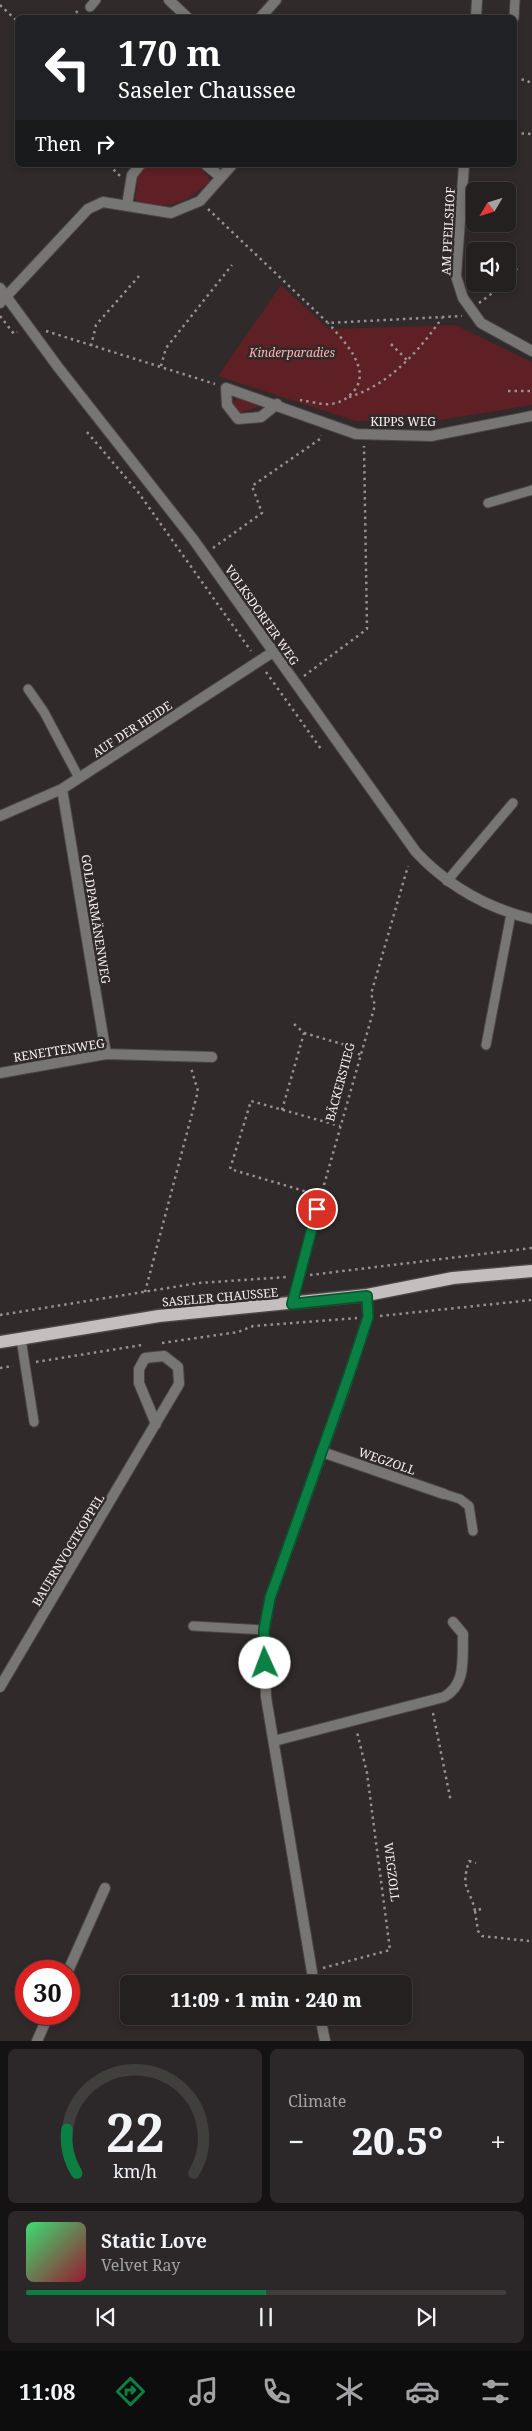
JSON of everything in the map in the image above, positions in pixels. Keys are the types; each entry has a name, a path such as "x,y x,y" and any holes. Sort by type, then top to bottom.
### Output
{"main road":[{"name":"SASELER CHAUSSEE","path":"0,1342 159,1316 367,1296 453,1278 532,1271"}],"street":[{"path":"169,0 185,15"},
{"path":"263,15 276,0"},
{"path":"476,15 478,0"},
{"path":"128,206 132,175 138,167"},
{"path":"208,167 220,177"},
{"path":"2,296 88,209 103,202 171,213 200,201 230,167"},
{"name":"AM PFEILSHOF","path":"464,167 456,276 463,298 481,323 532,351"},
{"name":"VOLKSDORFER WEG","path":"2,296 26,324 204,554 409,843 447,881 472,897 511,914 532,919"},
{"path":"226,388 227,405 238,419 261,417 277,404"},
{"name":"KIPPS WEG","path":"226,388 277,404 356,434 431,436 532,416"},
{"name":"AUF DER HEIDE","path":"0,816 62,789 273,652"},
{"name":"GOLDPARMÄNENWEG","path":"62,789 106,1054"},
{"name":"RENETTENWEG","path":"0,1073 106,1054 212,1057"},
{"path":"313,1975 266,1697 264,1630 270,1598 368,1317 367,1296"},
{"name":"BAUERNVOGTKOPPEL","path":"0,1687 180,1384 178,1367 164,1356 145,1358 138,1369 138,1383 156,1424"},
{"name":"WEGZOLL","path":"322,1452 444,1494"},
{"path":"274,1741 449,1694 459,1684 463,1634 453,1622"},
{"path":"73,1960 105,1888"},
{"path":"37,2041 44,2025"},
{"path":"322,2025 325,2041"}],"lane":[{"path":"514,15 515,0"},
{"path":"488,503 532,490"},
{"path":"28,689 44,712 79,778"},
{"path":"447,881 514,803"},
{"path":"486,1045 511,914"},
{"path":"292,1304 321,1202"},
{"path":"21,1339 34,1422"},
{"path":"444,1494 460,1499 469,1506 473,1531"},
{"path":"193,1626 264,1630"}],"path":[{"path":"0,6 15,19"},
{"path":"517,79 526,79 532,84"},
{"path":"517,133 532,134"},
{"path":"200,201 328,323 354,355 360,372 357,389 344,401 328,405 296,399 277,404"},
{"path":"161,366 166,348 232,265"},
{"path":"91,346 96,325 139,276"},
{"path":"328,323 442,318 472,312 495,292"},
{"path":"0,316 3,320"},
{"path":"348,397 364,392 387,377 422,346 442,318"},
{"path":"26,324 226,388"},
{"path":"391,344 407,360"},
{"path":"508,391 532,391"},
{"path":"204,554 262,513 252,486 320,438 326,423"},
{"path":"87,432 138,492 253,654"},
{"path":"294,682 368,629 363,460 365,434"},
{"path":"264,669 321,749"},
{"name":"BÄCKERSTIEG","path":"321,1202 340,1126 375,1005 371,994 408,866"},
{"path":"293,1023 304,1033 349,1046 360,1055"},
{"path":"282,1110 304,1033"},
{"path":"145,1292 198,1091 188,1057"},
{"path":"310,1192 230,1169 251,1101 340,1126"},
{"path":"0,1316 209,1282 300,1276 532,1248"},
{"path":"153,1344 238,1332 253,1326 368,1317 532,1300"},
{"path":"0,1368 144,1345"},
{"path":"430,1700 451,1802"},
{"name":"WEGZOLL","path":"312,1971 390,1950 367,1773 353,1719"},
{"path":"475,1861 469,1861 464,1882 472,1898 478,1931 482,1936 529,1941"},
{"path":"475,1911 481,1911"}],"green space":[{"path":"146,167 199,167 208,176 210,181 194,195 182,201 175,204 158,205 138,202 135,199 138,177"},
{"name":"Kinderparadies","path":"281,285 329,329 455,325 532,362 532,405 435,421 355,421 218,376"},
{"path":"238,398 256,403 258,407 239,413 231,404"}],"route":[{"path":"265,1663 264,1630 270,1598 368,1317 367,1296 292,1304 317,1209"}]}
